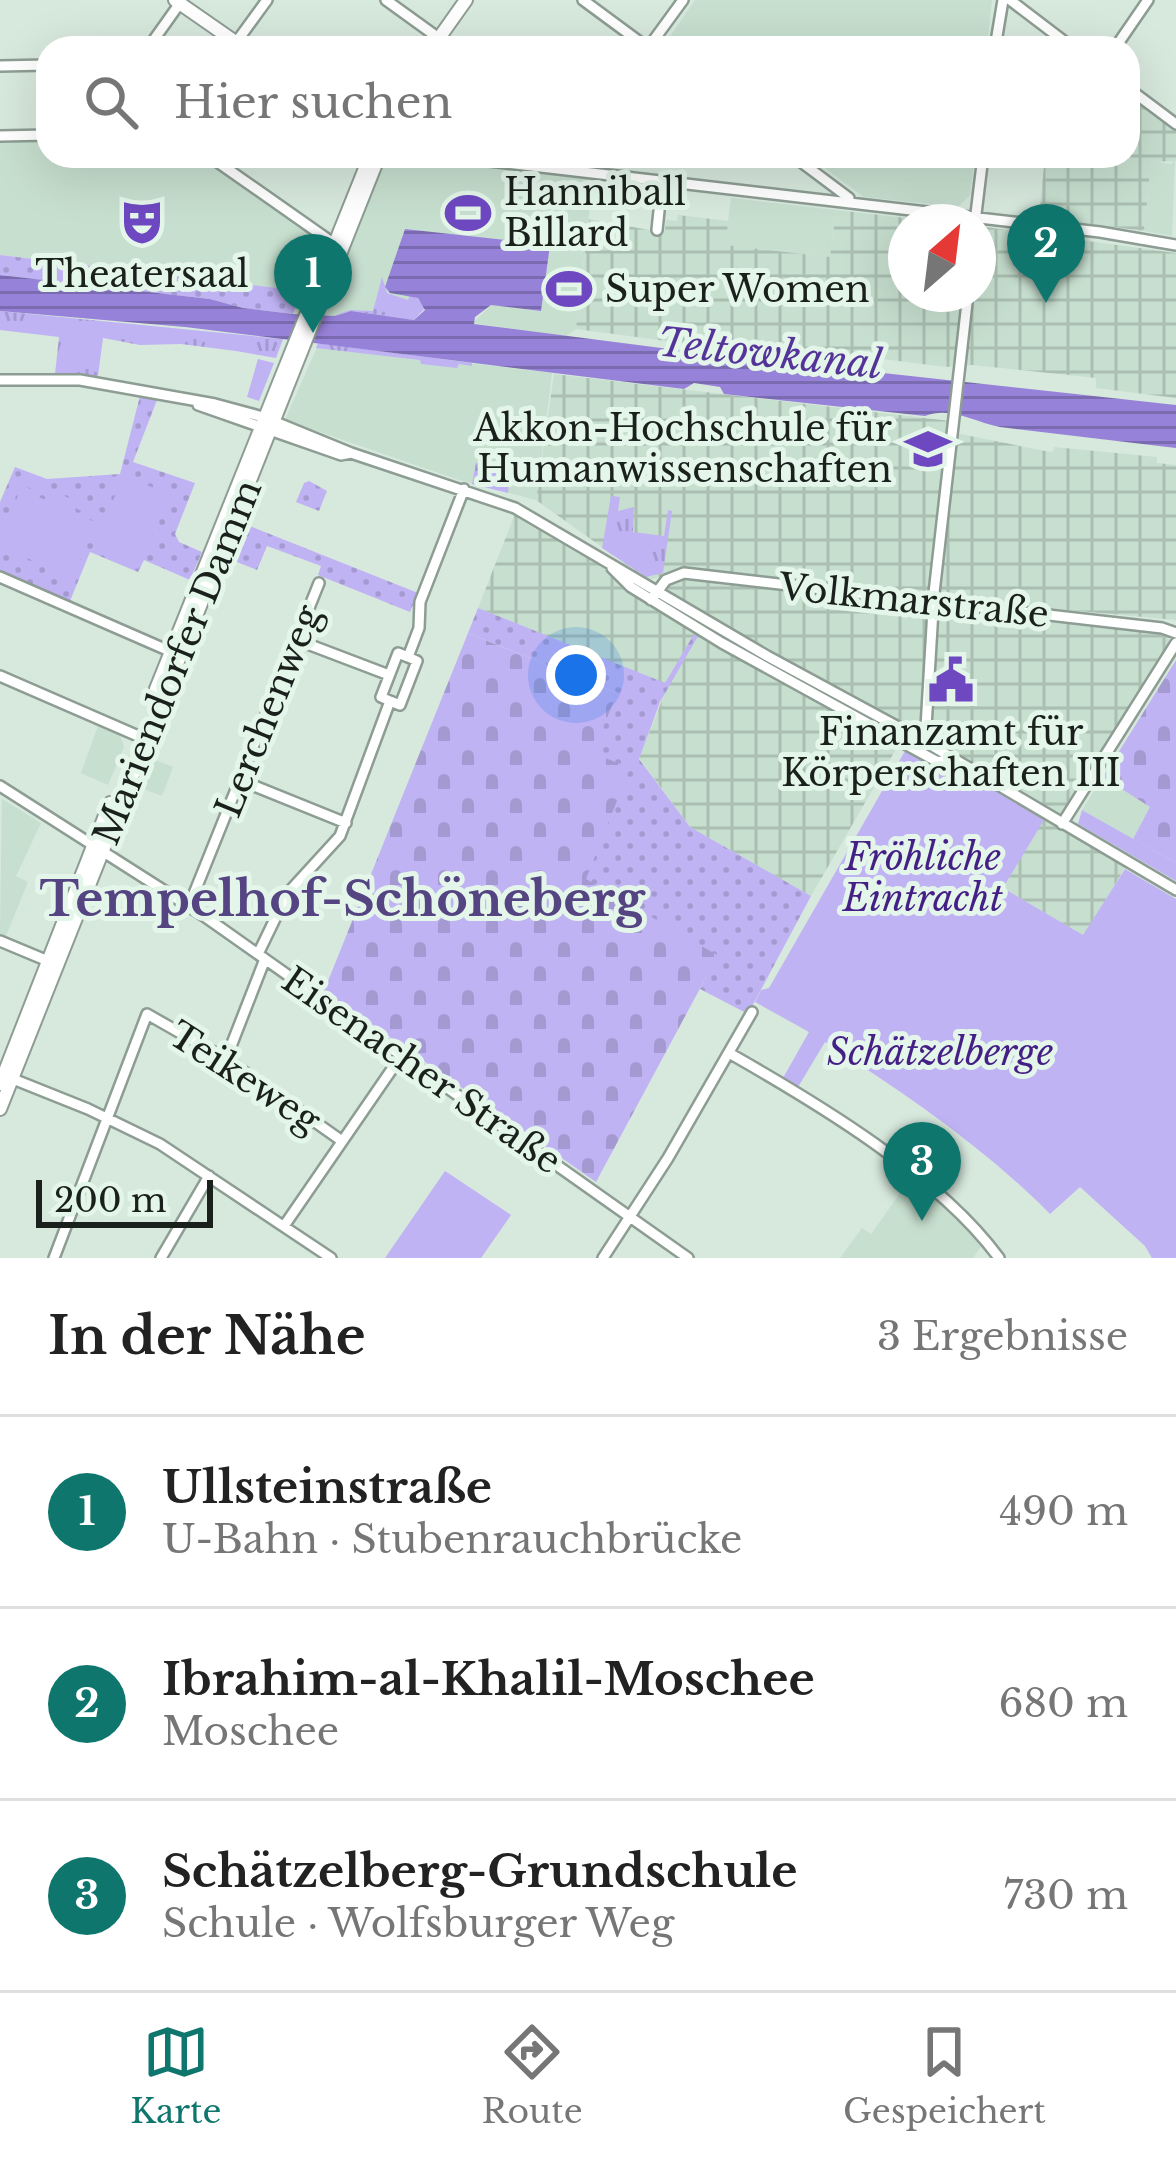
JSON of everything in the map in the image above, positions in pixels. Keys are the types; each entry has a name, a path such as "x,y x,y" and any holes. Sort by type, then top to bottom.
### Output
{"main road":[{"path":"439,36 462,0"},
{"path":"177,2 224,36"},
{"path":"312,311 333,243 365,168"},
{"path":"312,311 374,168"},
{"name":"Mariendorfer Damm","path":"4,1078 312,311"},
{"name":"Mariendorfer Damm","path":"0,1109 4,1078 97,849"}],"street":[{"path":"244,36 267,0"},
{"path":"386,0 428,36"},
{"path":"584,0 633,36"},
{"path":"658,36 683,0"},
{"path":"998,36 1006,0 1056,36"},
{"path":"1123,36 1148,0"},
{"path":"156,36 177,2"},
{"path":"0,66 36,65"},
{"path":"1140,97 1176,124"},
{"path":"0,136 36,135"},
{"path":"226,168 333,243"},
{"path":"539,168 888,208"},
{"path":"809,168 849,198 849,203"},
{"path":"978,204 982,168"},
{"path":"657,230 662,182"},
{"path":"822,200 830,183"},
{"path":"996,222 1176,245"},
{"path":"920,745 926,727 934,602 966,312"},
{"path":"0,380 80,380 187,400 526,513 604,560 631,587 654,595 920,745 936,761 961,763 1176,890"},
{"path":"408,657 419,628 420,602 464,489"},
{"name":"Volkmarstraße","path":"654,595 670,577 684,574 1176,633"},
{"path":"0,577 174,653"},
{"name":"Lerchenweg","path":"190,906 320,583"},
{"path":"297,640 389,675"},
{"path":"1062,824 1176,643"},
{"path":"398,653 408,657 417,661 400,705 381,697 398,653"},
{"path":"0,676 141,737"},
{"path":"226,1059 287,894 332,849 346,823 390,701"},
{"path":"242,781 346,823"},
{"name":"Eisenacher Straße","path":"0,785 190,906 688,1258"},
{"path":"0,941 48,961"},
{"path":"603,1258 752,1012"},
{"name":"Teikeweg","path":"108,1117 148,1014 226,1059 342,1141"},
{"path":"729,1053 803,1096 932,1187 978,1230 999,1258"},
{"path":"284,1226 401,1055"},
{"path":"4,1078 108,1117 160,1144 331,1258"},
{"path":"53,1258 108,1117"},
{"path":"161,1258 209,1176"}],"shaded area":[{"path":"695,0 992,0 988,36 670,36"},
{"path":"1140,100 1176,129 1176,161 1151,162 1144,231 1039,217 1044,168 1140,168"},
{"path":"36,139 36,168 220,168 325,242 301,310 295,309 301,291 0,255 0,140"},
{"path":"1175,160 1172,236 1144,231 1151,161 1171,164"},
{"path":"380,168 494,168 593,179 576,329 566,336 473,323 491,305 541,311 549,246 405,229 408,295 418,297 414,320 320,316"},
{"path":"824,168 973,168 970,195 961,204 864,197"},
{"path":"731,198 836,210 830,257 725,245"},
{"path":"836,210 888,216 888,312 996,312 996,228 1176,253 1176,398 1096,388 1096,378 972,365 946,367 804,349 802,359 576,329 589,219 660,232 666,220 677,221 678,215 728,221 726,245 830,257"},
{"path":"405,229 550,245 541,311 491,305 475,317 474,324 1176,405 1176,448 1000,427 953,414 925,416 724,394 720,387 694,383 684,389 185,327 0,311 0,275 210,299 293,314 335,316 351,311 414,320 425,310 418,298 390,293 385,287"},
{"path":"318,345 552,373 536,500 459,480 285,420"},
{"path":"554,374 950,421 930,596 685,570 648,580 536,500"},
{"path":"955,433 1053,452 1054,447 1157,457 1157,463 1176,465 1176,620 938,598"},
{"path":"515,514 596,561 629,590 714,642 899,744 811,896 690,827 639,758 668,685 478,608"},
{"path":"687,578 928,605 921,724 909,728 669,592 668,583"},
{"path":"938,607 1169,636 1168,646 1061,813 1052,813 932,740"},
{"path":"98,726 120,735 124,747 108,785 81,773"},
{"path":"145,756 173,767 162,796 134,785"},
{"path":"1103,777 1151,807 1133,839 1082,810"},
{"path":"2,799 41,823 16,876 28,882 6,936 0,934"},
{"path":"1044,819 1126,866 1084,936 1003,888"},
{"path":"911,1178 957,1215 983,1244 973,1258 840,1258 862,1228 871,1234"}],"green space":[{"path":"0,255 302,291 293,314 210,299 0,275"},
{"path":"382,277 387,293 408,300 416,296 425,308 414,320 351,311 329,317 350,310 373,311"},
{"path":"0,311 283,339 276,358 103,338 98,376 55,374 59,337 0,330"},
{"path":"318,343 472,366 421,364 420,360 316,348"},
{"path":"258,359 274,363 259,401 247,397"},
{"path":"140,396 157,400 133,462 195,483 175,534 179,542 202,552 190,580 144,560 138,572 90,552 70,601 0,570 0,502 15,467 47,479 120,474"},
{"path":"476,463 511,468 508,493 472,484"},
{"path":"124,475 170,495 138,569 92,549"},
{"path":"19,476 103,513 100,519 16,482"},
{"path":"309,481 327,491 319,511 296,502"},
{"path":"21,489 97,523 72,578 0,546"},
{"path":"611,496 620,497 618,511 634,507 633,532 664,536 668,510 672,511 663,573 646,577 602,548"},
{"path":"242,523 418,593 410,612 318,575 321,566 267,546 257,570 229,559"},
{"path":"478,608 665,683 694,634 698,636 660,702 639,759 690,827 811,896 748,1014 700,989 717,955 586,879 630,768 593,753 617,693 468,633"},
{"path":"468,633 617,693 630,768 718,955 596,1182 324,991"},
{"path":"1176,660 1176,863 1133,839 1150,807 1103,777"},
{"path":"905,751 932,765 954,766 1044,820 1003,888 1083,935 1125,869 1176,899 1176,1258 1152,1258 1145,1246 1080,1187 1050,1214 971,1144 825,1042 798,1087 783,1078 809,1032 755,1002 761,990 769,988"},
{"path":"1082,810 1176,863 1176,881 1078,824"},
{"path":"445,1171 511,1215 481,1258 385,1258"}],"place":[{"name":"Hanniball Billard","path":"468,213"},
{"name":"Theatersaal","path":"142,222"},
{"name":"Super Women","path":"569,289"},
{"name":"Ibrahim-al-Khalil-Moschee","path":"1046,303"},
{"name":"Ullsteinstraße","path":"313,333"},
{"name":"Akkon-Hochschule für Humanwissenschaften","path":"928,449"},
{"name":"Finanzamt für Körperschaften III","path":"951,680"},
{"name":"Schätzelberg-Grundschule","path":"922,1221"}],"district":[{"name":"Tempelhof-Schöneberg","path":"342,899"}],"water label":[{"name":"Teltowkanal","path":"770,353"}],"park label":[{"name":"Fröhliche Eintracht","path":"923,878"},
{"name":"Schätzelberge","path":"940,1052"}]}
